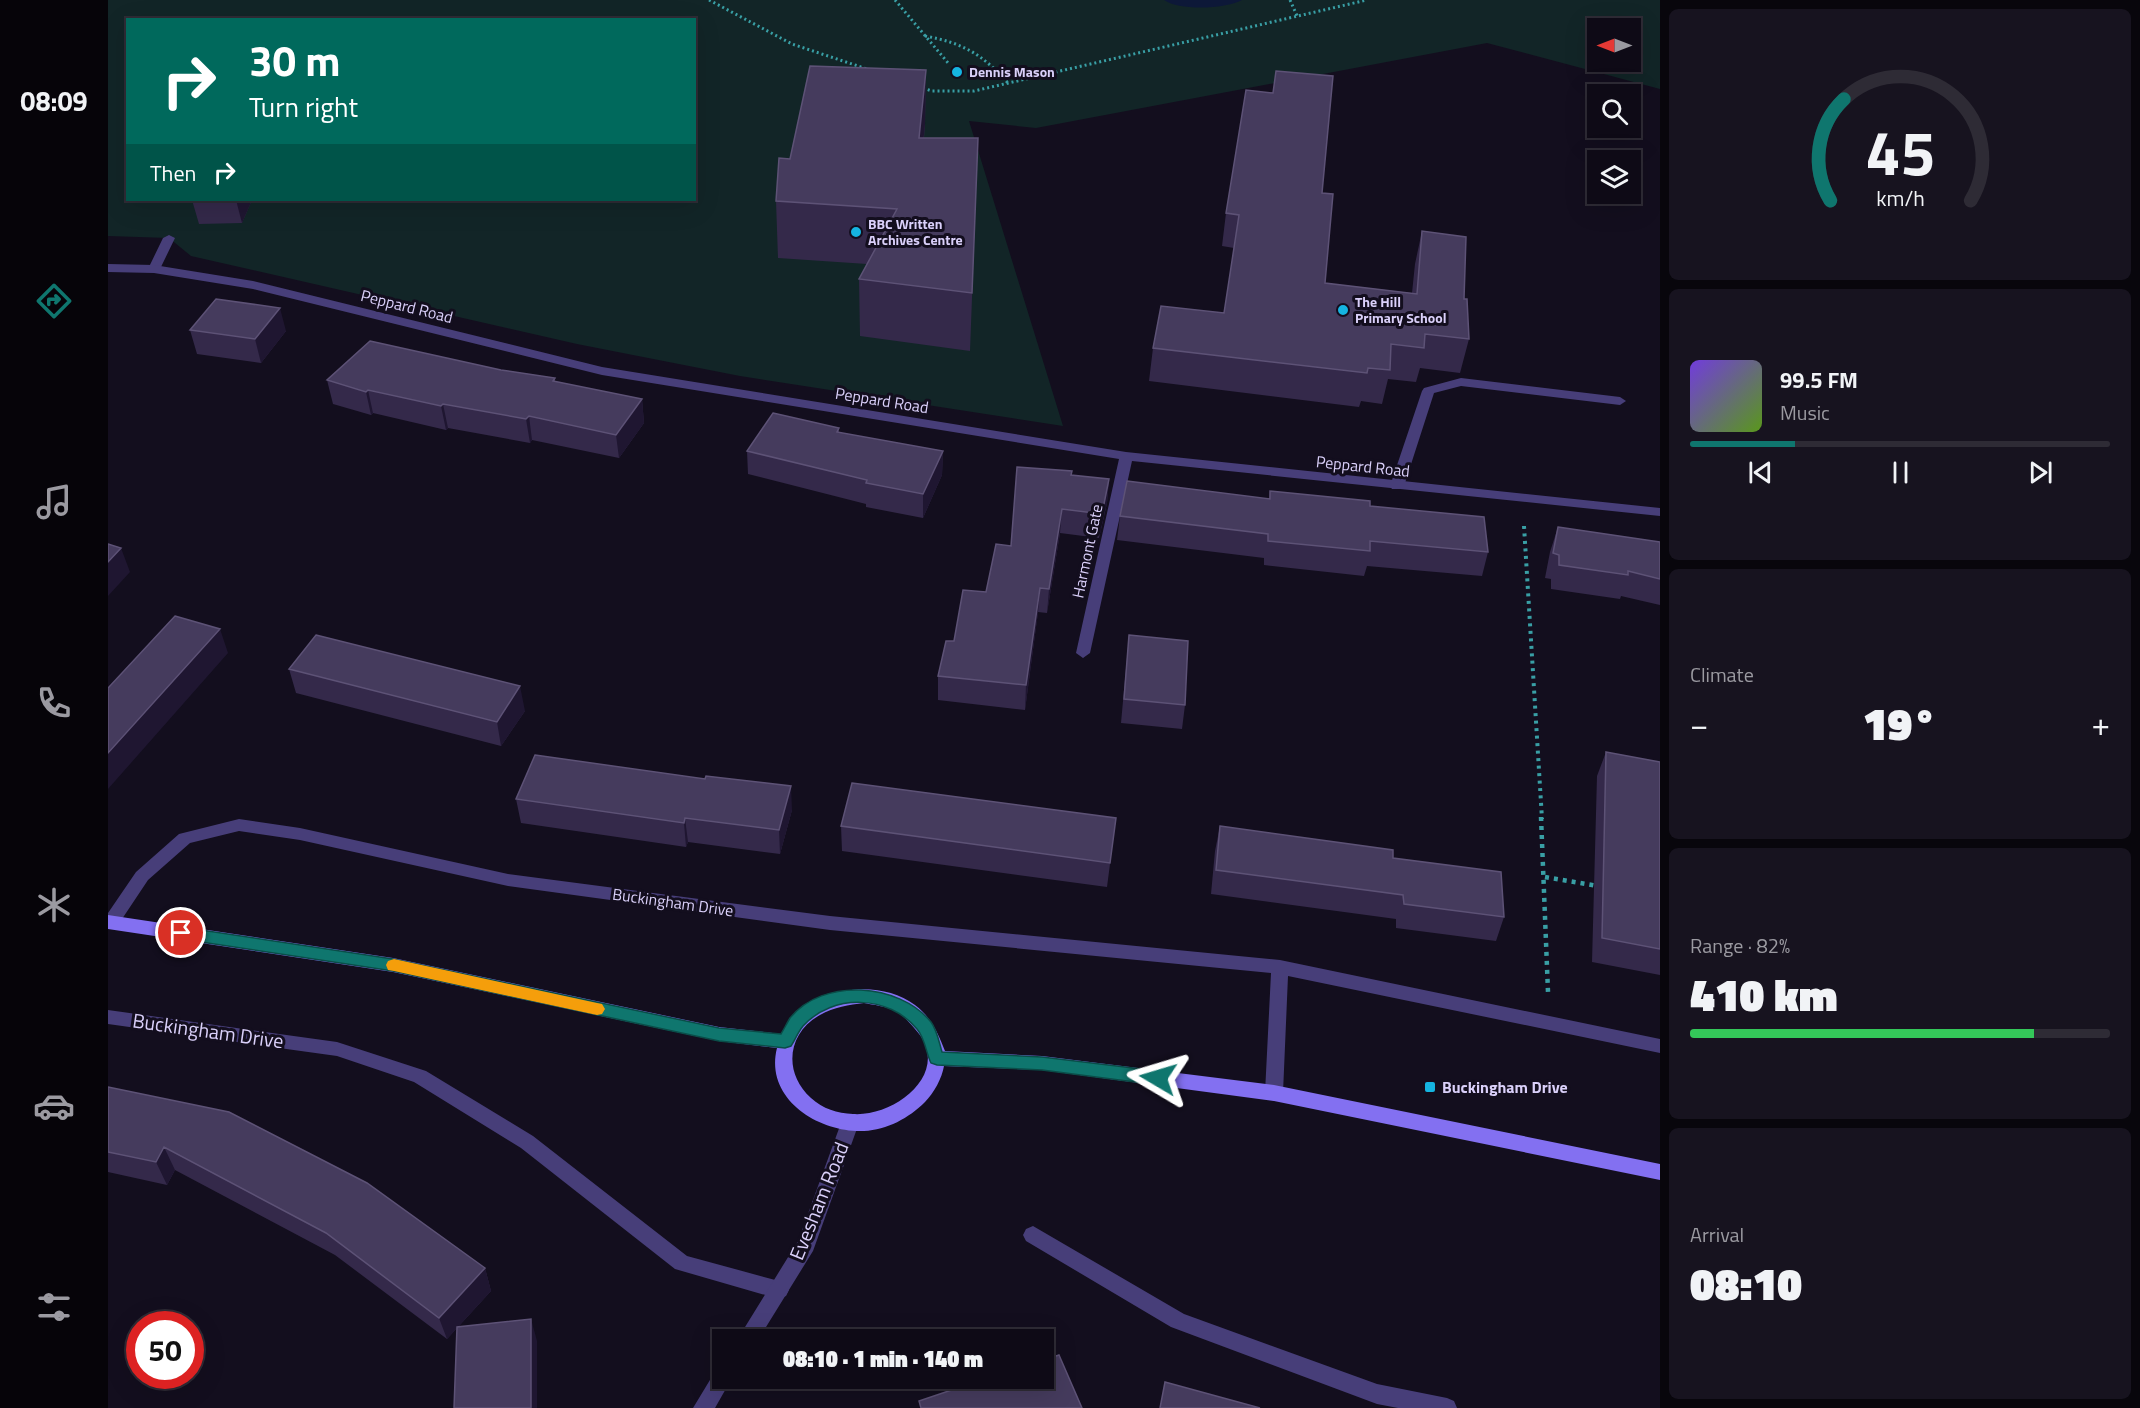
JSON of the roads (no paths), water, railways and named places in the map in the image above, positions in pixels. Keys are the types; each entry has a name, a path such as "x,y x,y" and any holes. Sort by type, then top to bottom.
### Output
{"main road":[{"name":"Buckingham Drive","path":"109,923 393,965 719,1034 785,1041"},
{"path":"864,996 888,1000 910,1011 926,1028 937,1058 927,1088 914,1104 896,1116 874,1123 850,1123 824,1118 803,1104 788,1085 783,1063 785,1041 797,1022 816,1007 838,998 864,996"},
{"path":"937,1058 1042,1063 1274,1093 1660,1172"}],"street":[{"path":"154,269 169,238"},
{"name":"Peppard Road","path":"108,268 154,269 253,285 602,371 1126,456 1660,512"},
{"path":"1397,486 1428,392 1461,382 1620,401"},
{"name":"Harmont Gate","path":"1083,653 1126,456"},
{"name":"Buckingham Drive","path":"109,923 142,876 185,838 239,825 300,834 508,880 830,923 1280,967 1660,1046"},
{"path":"1274,1093 1280,967"},
{"name":"Buckingham Drive","path":"108,1017 337,1049 420,1076 527,1142 682,1263 778,1290"},
{"name":"Evesham Road","path":"754,1329 806,1245 850,1123"},
{"path":"1033,1235 1178,1321 1377,1394 1447,1408"},
{"path":"703,1408 715,1389"}],"water":[{"path":"1164,0 1242,0 1203,8 1171,4"}],"place":[{"name":"Dennis Mason","path":"957,72"},
{"name":"BBC Written Archives Centre","path":"856,232"},
{"name":"The Hill Primary School","path":"1343,310"},
{"name":"Buckingham Drive","path":"1430,1087"}]}
